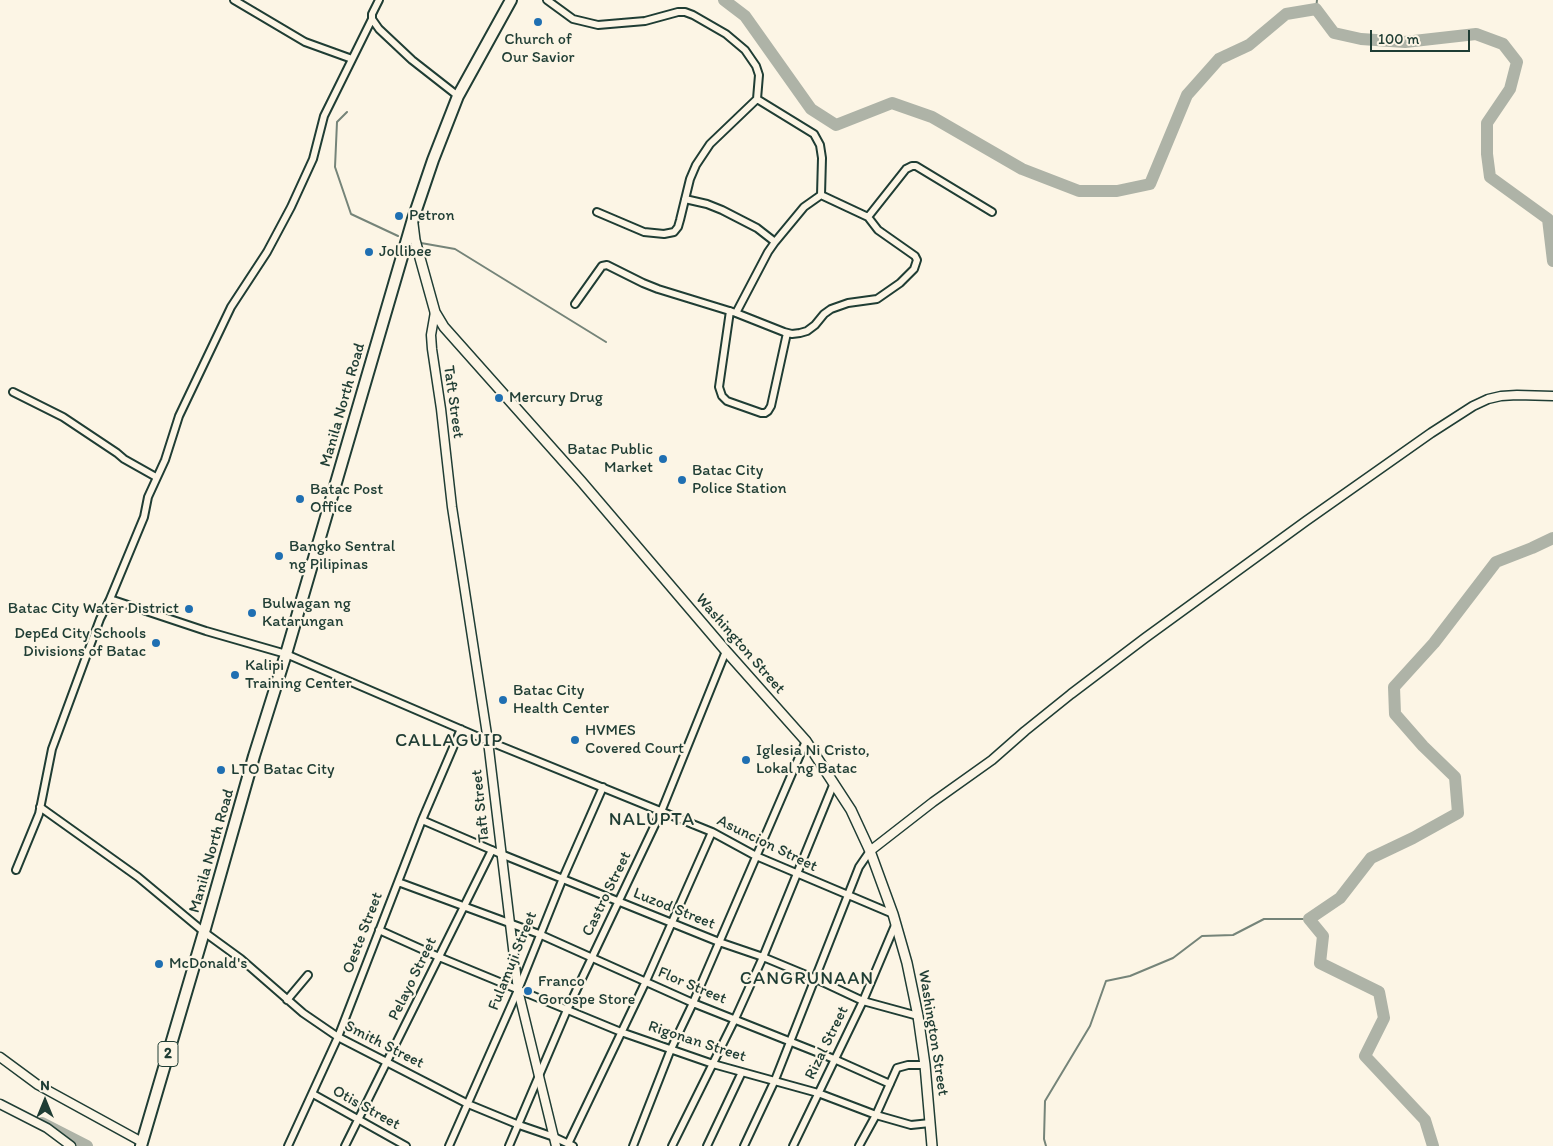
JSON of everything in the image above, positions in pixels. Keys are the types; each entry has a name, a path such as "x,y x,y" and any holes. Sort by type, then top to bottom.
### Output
{"highway":[{"name":"Manila North Road","path":"142,1144 264,721 286,654 413,219 458,96 511,0"}],"main road":[{"name":"Washington Street","path":"413,219 415,240 435,312 456,341 581,481 726,651 806,741 851,810 870,851 894,918 907,964 918,1016 932,1146"}],"street":[{"path":"234,0 305,42 352,60"},
{"path":"16,870 39,814 52,749 100,619 144,517 148,497 167,454 179,416 231,307 267,252 291,207 313,159 324,116 364,31 372,19 372,14 379,0"},
{"path":"547,0 573,19 598,25 646,21 678,12 685,12 726,34 745,50 751,57 759,75 757,99 710,144 696,165 690,179 678,226 674,232 656,234 644,232 597,212"},
{"path":"372,19 379,29 412,60 458,96"},
{"path":"757,99 814,134 820,145 822,158 821,195"},
{"path":"868,217 906,169 912,166 916,166 992,212"},
{"path":"575,304 602,266 607,265 643,283 733,312 792,334 807,331 831,309 848,303 877,299 900,283 914,269 915,256 878,230 868,217 821,195"},
{"path":"787,333 771,406 768,411 761,413 727,401 722,396 720,387 733,312 775,242 804,207 821,195"},
{"path":"685,199 722,210 757,228 775,242"},
{"name":"Taft Street","path":"435,312 431,335 452,506 488,741 518,990 556,1146"},
{"path":"13,392 62,417 124,459 156,477"},
{"path":"744,1146 775,1080 859,867 870,851 992,760 1071,694 1145,638 1431,432 1488,399 1516,394 1553,396"},
{"name":"Asuncion Street","path":"110,599 206,631 286,654 488,741 712,832 756,856 894,918"},
{"name":"Castro Street","path":"509,1146 568,1010 661,812 726,651"},
{"name":"Oeste Street","path":"288,1146 314,1094 338,1037 378,930 460,729"},
{"path":"633,1146 671,1049 806,741"},
{"path":"672,1146 735,1019 763,957 834,783"},
{"name":"Fulamuji Street","path":"449,1146 518,990 539,934 603,787"},
{"name":"Smith Street","path":"40,807 138,877 204,932 241,959 303,1013 338,1037 468,1104 571,1145"},
{"name":"Luzod Street","path":"422,820 619,902 719,942 763,957 863,1001 918,1016"},
{"path":"571,1145 712,832"},
{"name":"Pelayo Street","path":"345,1146 492,850"},
{"name":"Flor Street","path":"398,882 539,934 592,959 890,1084"},
{"name":"Rizal Street","path":"793,1146 863,1001 894,918"},
{"name":"Rigonan Street","path":"378,930 621,1032 713,1064 818,1093 876,1115 911,1125 930,1123"},
{"path":"287,1000 308,975"},
{"path":"0,1057 38,1085 142,1144"},
{"path":"859,1146 876,1115 897,1068 908,1065 924,1065"},
{"path":"707,1146 742,1072"},
{"name":"Otis Street","path":"314,1094 406,1146"},
{"path":"0,1104 46,1128 71,1146"}],"waterway":[{"path":"724,0 745,16 811,109 836,125 892,103 932,117 1022,169 1079,191 1117,191 1150,184 1187,95 1219,59 1249,45 1286,14 1316,9 1334,33 1361,39 1405,42 1476,34 1503,44 1517,62 1510,89 1487,123 1487,154 1490,177 1548,219 1553,261"},
{"path":"1316,9 1317,0"},
{"path":"347,112 337,122 335,167 351,214 398,236"},
{"path":"421,243 455,249 606,342"},
{"path":"1433,1146 1425,1120 1365,1056 1384,1018 1379,992 1320,963 1323,936 1309,919 1340,898 1371,858 1413,838 1458,813 1455,777 1423,746 1395,714 1394,687 1434,643 1496,562 1553,538"},
{"path":"1046,1146 1044,1139 1045,1101 1090,1026 1106,981 1130,976 1173,958 1202,936 1233,935 1264,919 1309,919"},
{"path":"42,1123 87,1146"}],"place":[{"name":"Church of Our Savior","path":"538,22"},
{"name":"Petron","path":"399,216"},
{"name":"Jollibee","path":"369,252"},
{"name":"Mercury Drug","path":"499,398"},
{"name":"Batac Public Market","path":"663,459"},
{"name":"Batac City Police Station","path":"682,480"},
{"name":"Batac Post Office","path":"300,499"},
{"name":"Bangko Sentral ng Pilipinas","path":"279,556"},
{"name":"Batac City Water District","path":"189,609"},
{"name":"Bulwagan ng Katarungan","path":"252,613"},
{"name":"DepEd City Schools Divisions of Batac","path":"156,643"},
{"name":"Kalipi Training Center","path":"235,675"},
{"name":"Batac City Health Center","path":"503,700"},
{"name":"HVMES Covered Court","path":"575,740"},
{"name":"Iglesia Ni Cristo, Lokal ng Batac","path":"746,760"},
{"name":"LTO Batac City","path":"221,770"},
{"name":"McDonald's","path":"159,964"},
{"name":"Franco Gorospe Store","path":"528,991"}],"district":[{"name":"CALLAGUIP","path":"449,741"},
{"name":"NALUPTA","path":"652,820"},
{"name":"CANGRUNAAN","path":"807,979"}]}
